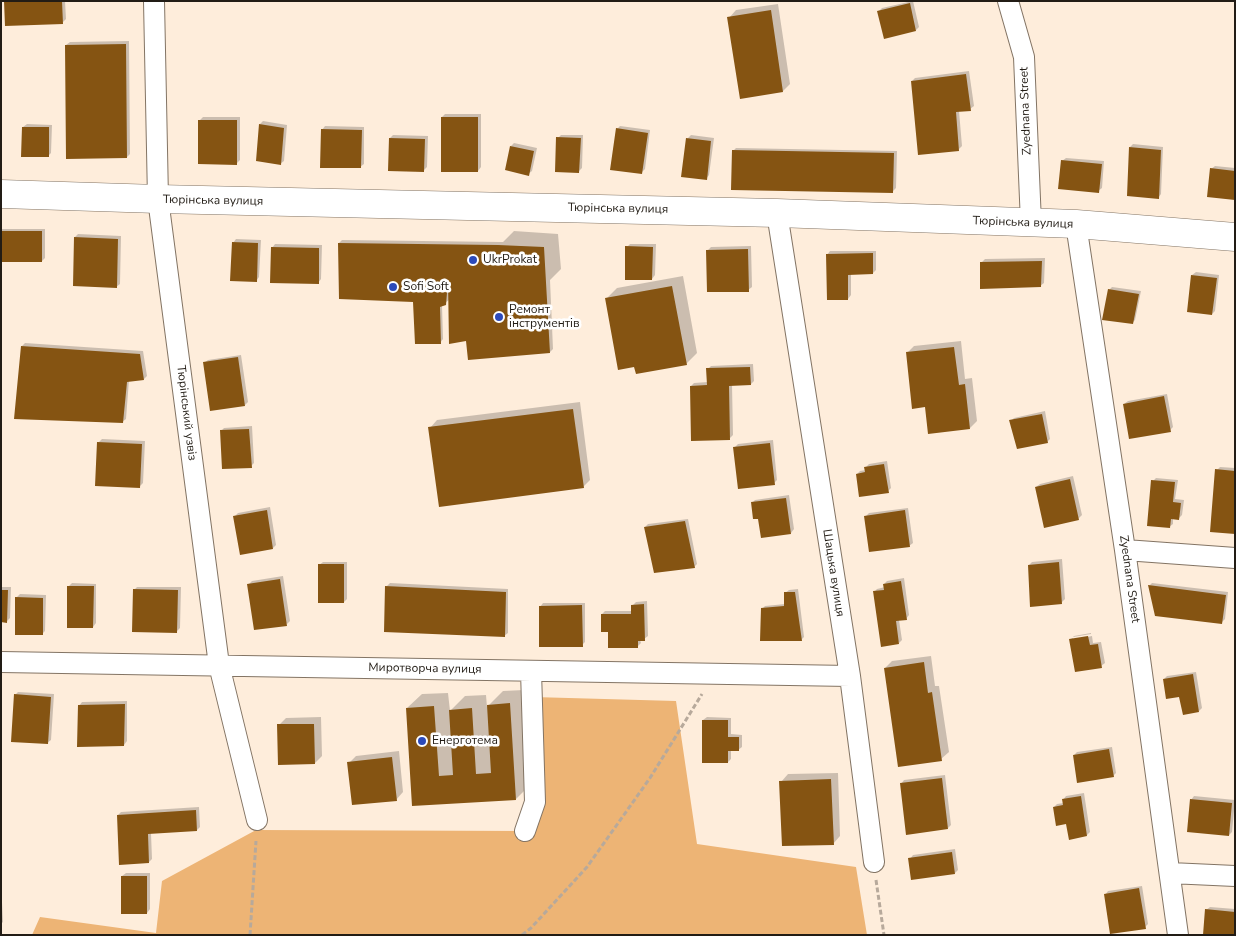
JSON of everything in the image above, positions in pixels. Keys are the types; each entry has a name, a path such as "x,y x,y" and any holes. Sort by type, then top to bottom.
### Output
{"main road":[{"name":"Тюрінська вулиця","path":"1,194 777,213 1076,224 1235,237"}],"street":[{"name":"Тюрінський узвіз","path":"154,1 158,199 218,665 257,820"},
{"name":"Zyednana Street","path":"1008,1 1024,57 1031,223"},
{"name":"Шацька вулиця","path":"777,213 850,676 874,862"},
{"name":"Zyednana Street","path":"1076,224 1125,550 1178,935"},
{"path":"1125,550 1235,558"},
{"name":"Миротворча вулиця","path":"1,662 850,676"},
{"path":"525,831 535,802 531,670"},
{"path":"1170,873 1235,876"}],"path":[{"path":"522,935 531,928 587,867 650,778 715,674"},
{"path":"250,935 257,820"},
{"path":"874,862 884,935"}],"shaded area":[{"path":"533,697 676,701 697,844 856,867 867,935 32,935 40,917 156,933 162,881 256,830 525,831"}],"building":[{"path":"4,1 62,1 63,24 5,26"},
{"path":"910,3 916,31 884,39 877,11"},
{"path":"771,10 783,92 740,99 727,17"},
{"path":"126,44 127,158 66,159 65,45"},
{"path":"966,74 971,111 956,112 959,151 918,155 911,81"},
{"path":"441,117 478,117 478,172 441,172"},
{"path":"198,120 237,120 237,165 198,164"},
{"path":"259,124 284,128 281,165 256,161"},
{"path":"22,127 49,127 49,157 21,157"},
{"path":"616,128 648,133 642,174 610,170"},
{"path":"321,129 362,130 361,168 320,168"},
{"path":"556,137 581,138 579,173 555,172"},
{"path":"389,138 425,139 424,172 388,171"},
{"path":"686,138 711,141 707,180 681,177"},
{"path":"510,146 534,151 529,176 505,170"},
{"path":"1129,147 1161,150 1159,199 1127,196"},
{"path":"732,150 894,153 893,193 731,190"},
{"path":"1061,160 1102,164 1099,193 1058,189"},
{"path":"1210,168 1235,171 1235,200 1207,197"},
{"path":"1,231 42,231 42,262 1,262"},
{"path":"74,237 118,239 117,288 73,286"},
{"path":"232,242 258,243 257,282 230,281"},
{"path":"338,243 544,247 550,353 468,360 466,341 449,344 448,280 446,305 440,307 441,344 415,344 413,302 339,299"},
{"path":"625,246 653,247 652,280 625,280"},
{"path":"271,247 319,248 319,284 270,283"},
{"path":"748,249 749,292 707,292 706,250"},
{"path":"873,253 873,274 848,275 848,300 827,300 826,254"},
{"path":"1042,261 1041,287 980,289 980,262"},
{"path":"1191,275 1217,278 1212,315 1187,312"},
{"path":"672,286 687,365 636,374 634,367 618,370 605,298"},
{"path":"1108,289 1139,294 1133,324 1102,320"},
{"path":"21,346 140,354 144,380 127,382 123,423 14,419"},
{"path":"954,347 959,385 965,384 970,429 928,434 925,407 912,409 906,352"},
{"path":"238,357 245,406 210,411 203,362"},
{"path":"750,367 751,385 729,386 730,440 691,441 690,386 707,385 706,368"},
{"path":"1164,396 1171,432 1129,439 1123,404"},
{"path":"573,409 584,488 439,507 428,427"},
{"path":"1042,414 1048,443 1017,449 1009,420"},
{"path":"249,429 252,468 222,469 220,430"},
{"path":"97,442 142,444 140,488 95,486"},
{"path":"770,443 775,485 738,489 733,447"},
{"path":"884,464 889,493 859,497 856,474 865,472 864,467"},
{"path":"1215,469 1235,471 1235,534 1210,532"},
{"path":"1070,479 1079,520 1044,528 1035,487"},
{"path":"1151,480 1175,482 1173,502 1181,503 1179,520 1171,519 1170,528 1147,526"},
{"path":"786,498 791,534 761,538 758,519 753,519 751,502"},
{"path":"267,510 273,549 240,555 233,516"},
{"path":"905,510 910,547 869,552 864,516"},
{"path":"685,521 695,568 654,573 644,527"},
{"path":"1059,562 1062,604 1030,607 1028,565"},
{"path":"318,564 344,564 344,603 318,603"},
{"path":"280,579 287,626 254,630 247,584"},
{"path":"901,581 907,620 896,621 899,644 881,647 873,591 884,590 883,584"},
{"path":"1148,585 1226,595 1222,624 1155,616"},
{"path":"67,586 94,586 93,628 67,628"},
{"path":"385,586 506,592 505,637 384,632"},
{"path":"133,589 178,590 177,633 132,632"},
{"path":"1,590 8,590 7,623 1,622"},
{"path":"784,592 795,592 802,641 760,641 761,608 784,606"},
{"path":"15,597 43,598 43,635 15,635"},
{"path":"644,604 645,641 638,641 638,648 608,648 608,632 601,632 601,614 631,614 631,605"},
{"path":"582,605 583,647 539,647 539,606"},
{"path":"1088,636 1090,645 1098,644 1102,668 1075,672 1069,639"},
{"path":"924,662 928,693 932,692 942,761 898,767 884,668"},
{"path":"1193,674 1199,712 1183,715 1179,697 1166,699 1163,679"},
{"path":"14,694 51,697 48,744 11,742"},
{"name":"Енерготема","path":"510,703 516,800 412,806 406,708 434,706 439,776 453,775 449,710 472,708 476,774 491,773 487,705"},
{"path":"125,704 124,746 77,747 78,705"},
{"path":"702,720 728,720 728,737 739,737 739,751 728,751 728,763 702,763"},
{"path":"277,724 314,724 315,764 278,765"},
{"path":"1109,749 1114,777 1077,783 1073,755"},
{"path":"392,757 397,801 352,805 347,762"},
{"path":"942,778 948,829 906,835 900,783"},
{"path":"831,779 834,845 782,846 779,781"},
{"path":"1081,796 1087,836 1069,840 1066,824 1056,826 1053,807 1063,805 1062,799"},
{"path":"1190,799 1232,803 1229,836 1187,832"},
{"path":"196,810 197,831 148,834 149,863 119,865 117,815"},
{"path":"952,852 955,874 911,880 908,858"},
{"path":"121,876 147,876 147,914 121,914"},
{"path":"1139,888 1146,929 1110,934 1104,894"},
{"path":"1205,909 1235,912 1235,935 1203,935"}],"place":[{"name":"UkrProkat","path":"473,260"},
{"name":"Sofi Soft","path":"393,287"},
{"name":"Ремонт інструментів","path":"499,317"},
{"name":"Енерготема","path":"422,741"}]}
